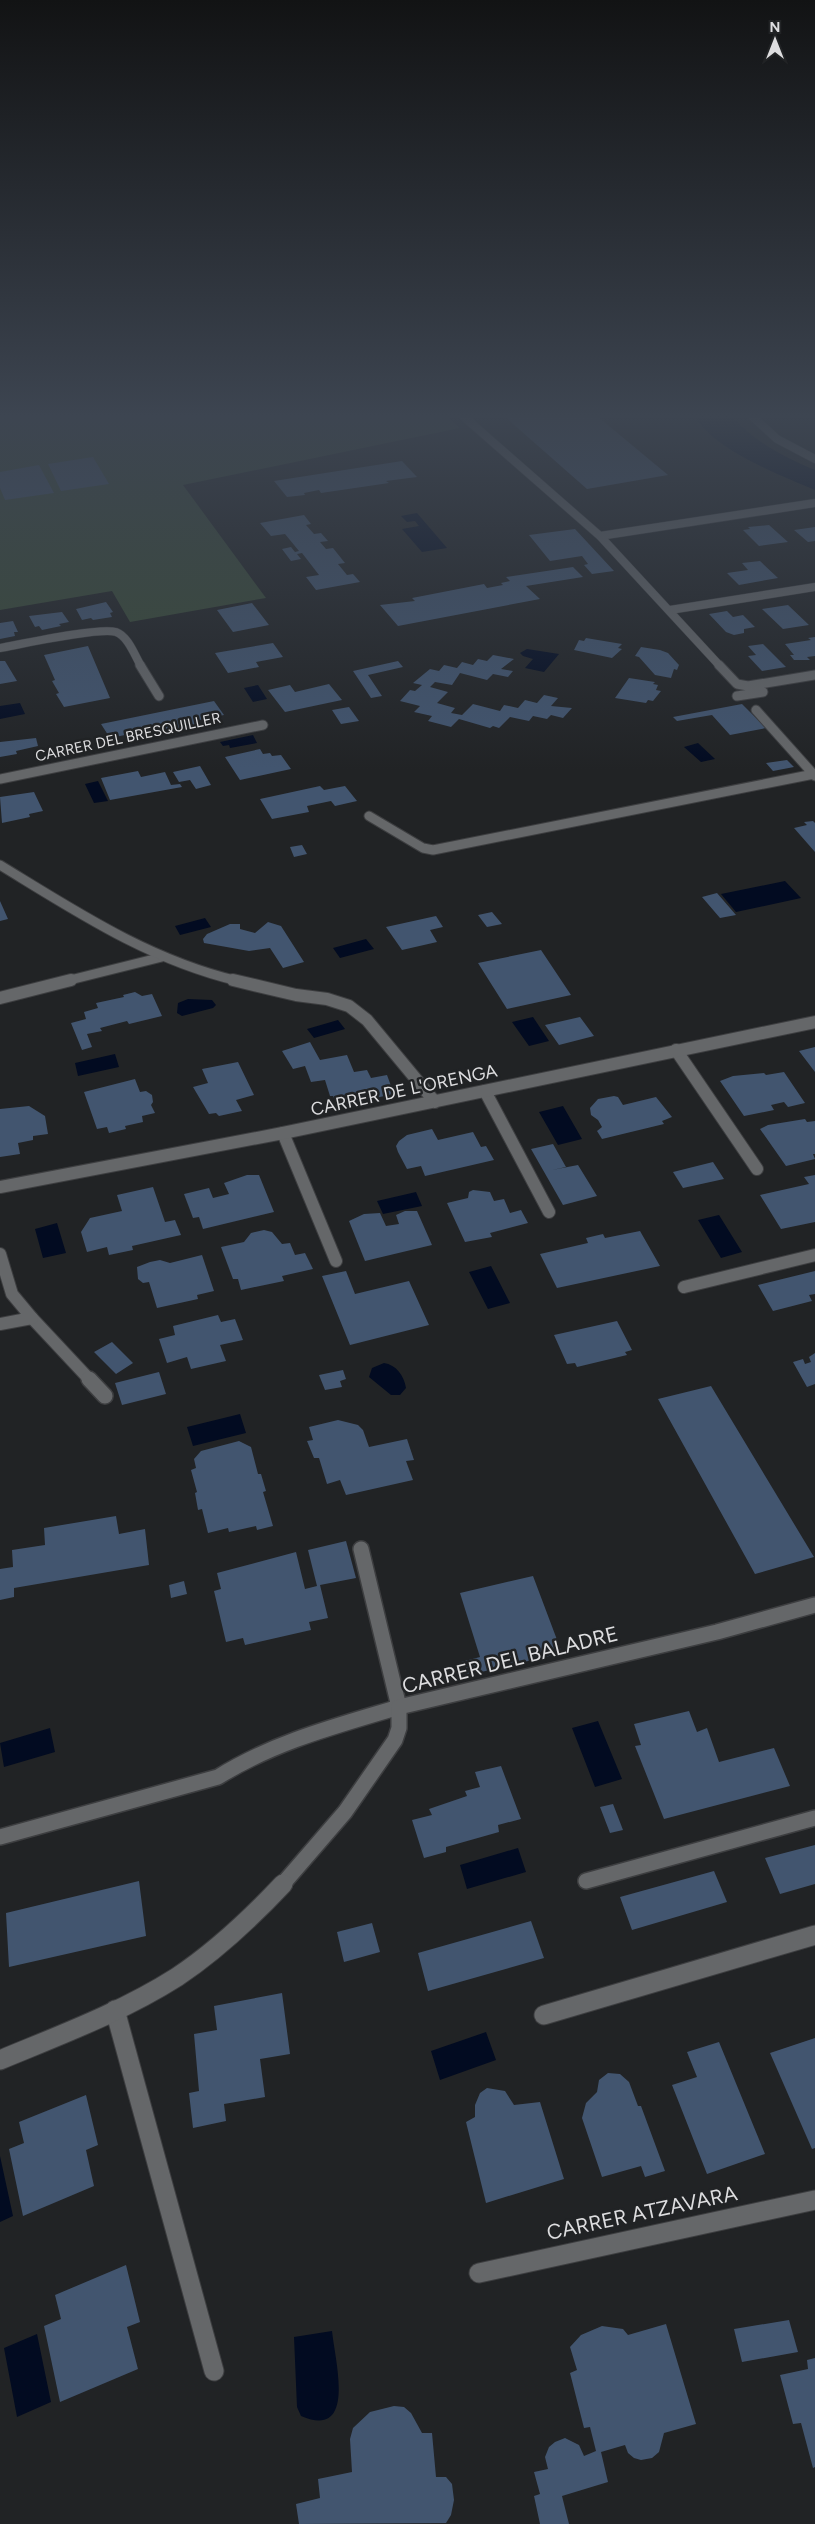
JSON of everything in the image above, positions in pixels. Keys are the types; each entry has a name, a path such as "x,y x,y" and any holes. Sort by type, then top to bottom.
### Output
{"street":[{"path":"597,534 670,610 736,684 748,686 815,675"},
{"path":"600,536 614,534"},
{"path":"670,610 815,588"},
{"path":"0,648 96,632 116,632 124,637 159,696"},
{"path":"737,696 815,683"},
{"path":"756,710 814,775"},
{"name":"CARRER DEL BRESQUILLER","path":"0,779 263,725"},
{"path":"370,816 423,848 434,850 814,775"},
{"path":"0,865 115,935 162,957 233,980 296,995 326,998 349,1006 367,1020 434,1102"},
{"path":"0,998 162,957"},
{"name":"CARRER DE L'ORENGA","path":"0,1188 283,1133 815,1022"},
{"path":"676,1050 757,1169"},
{"path":"485,1091 549,1212"},
{"path":"283,1133 336,1260"},
{"path":"0,1254 12,1294 105,1396"},
{"path":"684,1287 815,1255"},
{"path":"0,1324 32,1318"},
{"path":"0,1837 218,1777 241,1761 280,1744 399,1707 361,1549"},
{"name":"CARRER DEL BALADRE","path":"0,2060 115,2010 176,1977 217,1947 292,1878 351,1807 395,1740 399,1728 399,1707 717,1632 815,1604"},
{"path":"586,1881 815,1818"},
{"path":"544,2015 815,1935"},
{"path":"115,2010 214,2371"},
{"name":"CARRER ATZAVARA","path":"479,2273 815,2200"}],"green space":[{"path":"0,534 219,534 266,598 130,622 112,591 0,610"}],"water":[{"path":"406,534 435,534 447,548 422,552"},
{"path":"527,649 559,654 544,672 525,668 533,659 520,653"},
{"path":"258,685 267,699 253,702 244,688"},
{"path":"20,703 25,714 0,719 0,706"},
{"path":"253,735 257,743 230,748 229,745 223,746 220,742"},
{"path":"698,743 715,759 701,762 684,747"},
{"path":"98,781 108,801 94,803 85,784"},
{"path":"785,881 801,898 736,912 721,894"},
{"path":"205,918 211,927 180,935 175,926"},
{"path":"366,939 374,949 340,958 333,948"},
{"path":"188,999 212,1000 216,1005 213,1008 182,1016 177,1013 178,1003"},
{"path":"533,1017 549,1041 529,1046 512,1022"},
{"path":"338,1020 345,1029 314,1038 307,1029"},
{"path":"115,1054 119,1067 78,1076 75,1063"},
{"path":"563,1106 582,1139 558,1145 539,1112"},
{"path":"416,1192 422,1206 383,1214 377,1201"},
{"path":"719,1215 742,1252 721,1258 698,1220"},
{"path":"57,1223 66,1253 43,1258 35,1229"},
{"path":"491,1266 510,1303 488,1309 469,1272"},
{"path":"384,1363 396,1368 403,1379 406,1388 400,1395 391,1395 369,1377 372,1368"},
{"path":"240,1414 246,1433 193,1446 187,1427"},
{"path":"598,1721 622,1779 595,1787 572,1728"},
{"path":"50,1728 55,1752 4,1767 0,1743"},
{"path":"518,1848 526,1872 467,1889 460,1865"},
{"path":"486,2032 496,2060 440,2080 431,2051"},
{"path":"0,2156 13,2216 0,2222"},
{"path":"332,2331 339,2394 336,2408 330,2417 319,2420 301,2416 297,2407 294,2337"},
{"path":"37,2334 51,2402 17,2417 4,2348"}],"building":[{"path":"269,534 322,534 328,541 320,542 326,549 333,548 345,563 338,564 347,575 353,574 360,582 316,590 306,577 319,575 302,553 297,554 301,559 291,561 282,549 291,547 295,552 299,551 285,534 271,536"},
{"path":"579,534 614,571 592,574 584,565 588,564 582,556 550,561 529,535"},
{"path":"747,534 779,534 788,542 759,546"},
{"path":"798,534 815,534 815,541 808,542"},
{"path":"760,561 778,578 739,585 727,573 748,570 742,563"},
{"path":"573,567 583,577 526,586 540,599 398,626 380,605 415,601 412,598 484,584 487,588 503,585 501,583 510,581 506,577"},
{"path":"106,602 113,612 110,613 112,617 82,620 76,609"},
{"path":"252,603 269,625 233,632 217,610"},
{"path":"788,605 809,625 783,629 762,609"},
{"path":"727,611 733,617 743,615 755,627 744,629 744,633 734,635 726,632 709,614"},
{"path":"62,612 69,622 59,624 61,626 42,630 39,626 35,627 29,616"},
{"path":"13,621 18,632 14,632 15,636 0,639 0,623"},
{"path":"815,637 815,656 807,657 810,660 794,660 790,655 794,655 785,644 811,640 808,638"},
{"path":"586,638 622,644 618,648 622,649 612,658 574,650 579,640 584,641"},
{"path":"273,643 283,657 256,662 259,667 228,673 215,653"},
{"path":"763,644 786,667 762,671 748,656 756,655 748,646"},
{"path":"88,646 110,698 64,707 56,694 59,693 52,681 55,680 44,655"},
{"path":"641,647 668,653 679,665 677,670 674,669 671,678 655,675 639,657 635,656"},
{"path":"493,655 514,659 501,669 513,671 508,677 493,674 487,680 460,673 452,685 435,682 430,687 448,692 437,703 455,708 451,713 462,715 473,704 500,711 504,705 518,708 525,700 537,703 544,695 558,698 551,706 572,708 563,718 551,715 547,719 533,716 529,721 510,717 499,728 493,726 490,728 459,719 451,727 428,721 432,716 414,712 420,706 400,701 410,690 415,691 422,685 413,683 430,669 439,671 444,665 457,668 462,662 473,665 478,659 487,661"},
{"path":"0,661 5,661 17,681 0,684"},
{"path":"398,661 403,667 368,675 382,696 371,698 353,671"},
{"path":"629,678 655,682 653,684 658,685 656,690 661,691 653,701 648,700 646,703 615,698"},
{"path":"329,684 342,700 285,712 268,690 290,685 295,692"},
{"path":"214,701 224,715 194,721 197,725 141,736 140,732 110,738 101,724"},
{"path":"742,704 766,728 730,735 712,715 677,721 673,717"},
{"path":"349,707 359,721 341,724 332,710"},
{"path":"36,738 38,746 16,751 17,754 0,757 0,742"},
{"path":"260,749 263,754 281,755 291,769 240,780 225,757"},
{"path":"787,760 794,767 773,771 766,763"},
{"path":"200,766 211,785 196,789 190,780 179,782 173,772"},
{"path":"138,771 141,777 165,772 171,785 180,784 182,787 110,800 101,778"},
{"path":"320,786 324,790 345,786 357,801 335,806 331,801 307,806 309,812 272,819 260,799"},
{"path":"34,792 43,811 29,814 30,817 2,823 0,797"},
{"path":"813,821 815,823 815,852 794,828 807,825 804,822"},
{"path":"302,845 307,854 294,857 290,847"},
{"path":"717,893 736,915 720,918 702,897"},
{"path":"0,901 8,919 0,921"},
{"path":"492,912 502,924 487,927 478,915"},
{"path":"436,916 443,927 430,930 437,942 402,950 386,927"},
{"path":"268,922 281,926 304,962 283,968 270,948 249,951 204,943 203,939 207,934 230,924 240,924 240,929 255,933"},
{"path":"541,950 571,995 507,1009 478,963"},
{"path":"135,992 142,996 152,994 162,1016 129,1024 127,1021 100,1028 102,1031 87,1034 92,1047 82,1050 71,1023 86,1019 84,1012 98,1008 96,1003 124,997 123,995"},
{"path":"580,1017 594,1036 559,1045 545,1025"},
{"path":"310,1042 320,1060 347,1055 354,1072 367,1070 371,1078 387,1075 394,1094 337,1106 333,1096 330,1096 325,1080 311,1082 305,1066 293,1069 282,1051"},
{"path":"815,1047 815,1072 799,1051"},
{"path":"238,1062 254,1095 236,1100 242,1111 219,1116 216,1113 209,1114 193,1087 208,1083 202,1069"},
{"path":"784,1072 805,1103 788,1107 784,1102 771,1105 774,1110 744,1116 720,1081 733,1076 764,1073 766,1075"},
{"path":"135,1079 140,1092 146,1091 152,1095 153,1102 151,1105 155,1113 142,1116 143,1122 125,1126 126,1129 109,1133 107,1127 97,1129 84,1092"},
{"path":"618,1097 623,1105 656,1097 672,1117 662,1121 664,1124 602,1139 597,1131 602,1127 598,1120 591,1115 590,1108 598,1099"},
{"path":"29,1106 45,1116 48,1134 33,1136 33,1140 18,1143 20,1154 0,1157 0,1109"},
{"path":"805,1119 807,1122 815,1121 815,1154 813,1154 815,1159 786,1166 760,1129 768,1125"},
{"path":"432,1129 438,1140 473,1132 481,1147 486,1146 494,1160 425,1176 421,1166 407,1169 396,1146 399,1141 407,1135"},
{"path":"553,1144 566,1167 552,1170 578,1165 597,1196 563,1205 531,1149"},
{"path":"713,1162 724,1179 683,1188 673,1172"},
{"path":"247,1175 259,1175 274,1212 203,1229 199,1217 193,1218 184,1194 209,1188 213,1198 229,1194 224,1183"},
{"path":"815,1175 815,1222 781,1229 760,1195 809,1184 804,1177"},
{"path":"153,1187 165,1222 175,1220 181,1235 132,1246 133,1250 109,1255 107,1247 87,1252 81,1232 90,1218 122,1211 117,1195"},
{"path":"473,1190 490,1192 494,1201 504,1199 510,1213 521,1210 528,1223 490,1233 492,1237 465,1242 447,1203 468,1198 469,1192"},
{"path":"405,1211 417,1211 432,1245 365,1261 349,1221 364,1214 380,1213 386,1226 399,1224 396,1215"},
{"path":"264,1230 272,1232 282,1244 290,1243 295,1255 305,1253 313,1269 282,1276 284,1281 241,1290 238,1279 233,1279 221,1247 244,1242 251,1233"},
{"path":"640,1231 660,1266 557,1288 540,1254 588,1243 586,1238 603,1234 605,1238"},
{"path":"202,1255 214,1291 197,1295 198,1299 157,1308 149,1282 143,1283 138,1279 137,1267 160,1260 170,1263"},
{"path":"346,1271 355,1294 409,1281 429,1325 350,1345 322,1276"},
{"path":"815,1271 815,1294 809,1295 812,1301 773,1311 758,1285"},
{"path":"218,1315 221,1322 235,1319 243,1340 220,1345 226,1361 191,1369 187,1357 167,1363 159,1339 175,1335 173,1326"},
{"path":"617,1321 632,1350 625,1352 627,1355 577,1367 575,1363 567,1364 554,1335"},
{"path":"112,1342 133,1363 116,1374 94,1352"},
{"path":"815,1353 815,1384 807,1387 793,1362 803,1359 805,1364 811,1362 809,1357"},
{"path":"343,1370 346,1379 340,1381 342,1387 325,1390 319,1375"},
{"path":"159,1372 166,1394 122,1405 115,1383"},
{"path":"711,1386 814,1557 755,1574 658,1399"},
{"path":"338,1420 358,1425 363,1430 369,1447 407,1439 414,1460 406,1461 413,1480 346,1495 340,1480 327,1484 319,1458 314,1458 307,1441 313,1440 309,1427"},
{"path":"239,1441 251,1447 258,1474 261,1474 266,1491 263,1492 273,1526 257,1530 256,1526 229,1532 228,1528 208,1533 202,1509 198,1510 195,1493 197,1492 191,1470 196,1468 194,1459 201,1451"},
{"path":"116,1516 119,1534 145,1529 149,1565 14,1588 14,1597 0,1600 0,1569 13,1567 12,1550 45,1545 44,1528"},
{"path":"346,1541 356,1578 320,1585 328,1618 309,1622 311,1630 245,1645 243,1638 226,1642 214,1591 221,1589 217,1573 296,1552 305,1589 317,1586 308,1550"},
{"path":"533,1576 562,1653 464,1676 461,1662 480,1657 460,1593"},
{"path":"184,1581 187,1594 171,1598 169,1585"},
{"path":"689,1711 697,1732 707,1728 719,1762 774,1748 790,1786 664,1819 635,1746 641,1745 634,1724"},
{"path":"501,1766 521,1819 498,1825 499,1832 446,1847 446,1852 424,1858 412,1820 432,1815 429,1809 467,1796 465,1791 480,1787 475,1772"},
{"path":"613,1804 623,1830 610,1833 600,1807"},
{"path":"815,1845 815,1884 780,1894 765,1858"},
{"path":"714,1871 727,1902 632,1930 620,1897"},
{"path":"139,1881 146,1936 9,1967 6,1913"},
{"path":"531,1921 544,1958 428,1991 418,1953"},
{"path":"372,1923 380,1952 344,1962 337,1932"},
{"path":"282,1993 290,2054 260,2059 265,2097 224,2104 226,2121 193,2128 189,2093 199,2091 194,2034 217,2030 214,2006"},
{"path":"815,2038 815,2148 812,2149 770,2053"},
{"path":"719,2042 765,2154 707,2174 672,2085 697,2077 687,2052"},
{"path":"608,2073 620,2074 629,2082 638,2106 641,2106 665,2171 645,2177 641,2166 602,2177 582,2118 586,2103 597,2092 599,2080"},
{"path":"487,2088 505,2091 514,2105 540,2102 564,2179 486,2203 466,2122 475,2117 475,2105 480,2093"},
{"path":"86,2095 98,2145 86,2150 94,2186 23,2216 9,2149 24,2143 19,2122"},
{"path":"126,2265 140,2322 127,2327 138,2369 60,2402 44,2326 61,2319 55,2295"},
{"path":"789,2320 798,2352 742,2362 734,2329"},
{"path":"666,2324 696,2424 664,2433 659,2452 652,2458 641,2460 634,2458 628,2453 625,2445 601,2452 608,2482 562,2496 569,2524 540,2524 534,2496 540,2494 534,2472 548,2469 545,2457 549,2447 565,2438 579,2445 584,2456 596,2451 590,2427 584,2428 570,2373 577,2370 570,2347 581,2335 602,2326 623,2329 628,2335"},
{"path":"815,2358 815,2467 813,2468 801,2423 793,2424 780,2375 808,2369 807,2360"},
{"path":"394,2406 404,2407 411,2413 422,2433 432,2433 436,2477 446,2477 452,2484 454,2500 451,2515 446,2523 299,2524 296,2504 320,2498 318,2479 352,2472 350,2439 353,2428 370,2412"}]}
